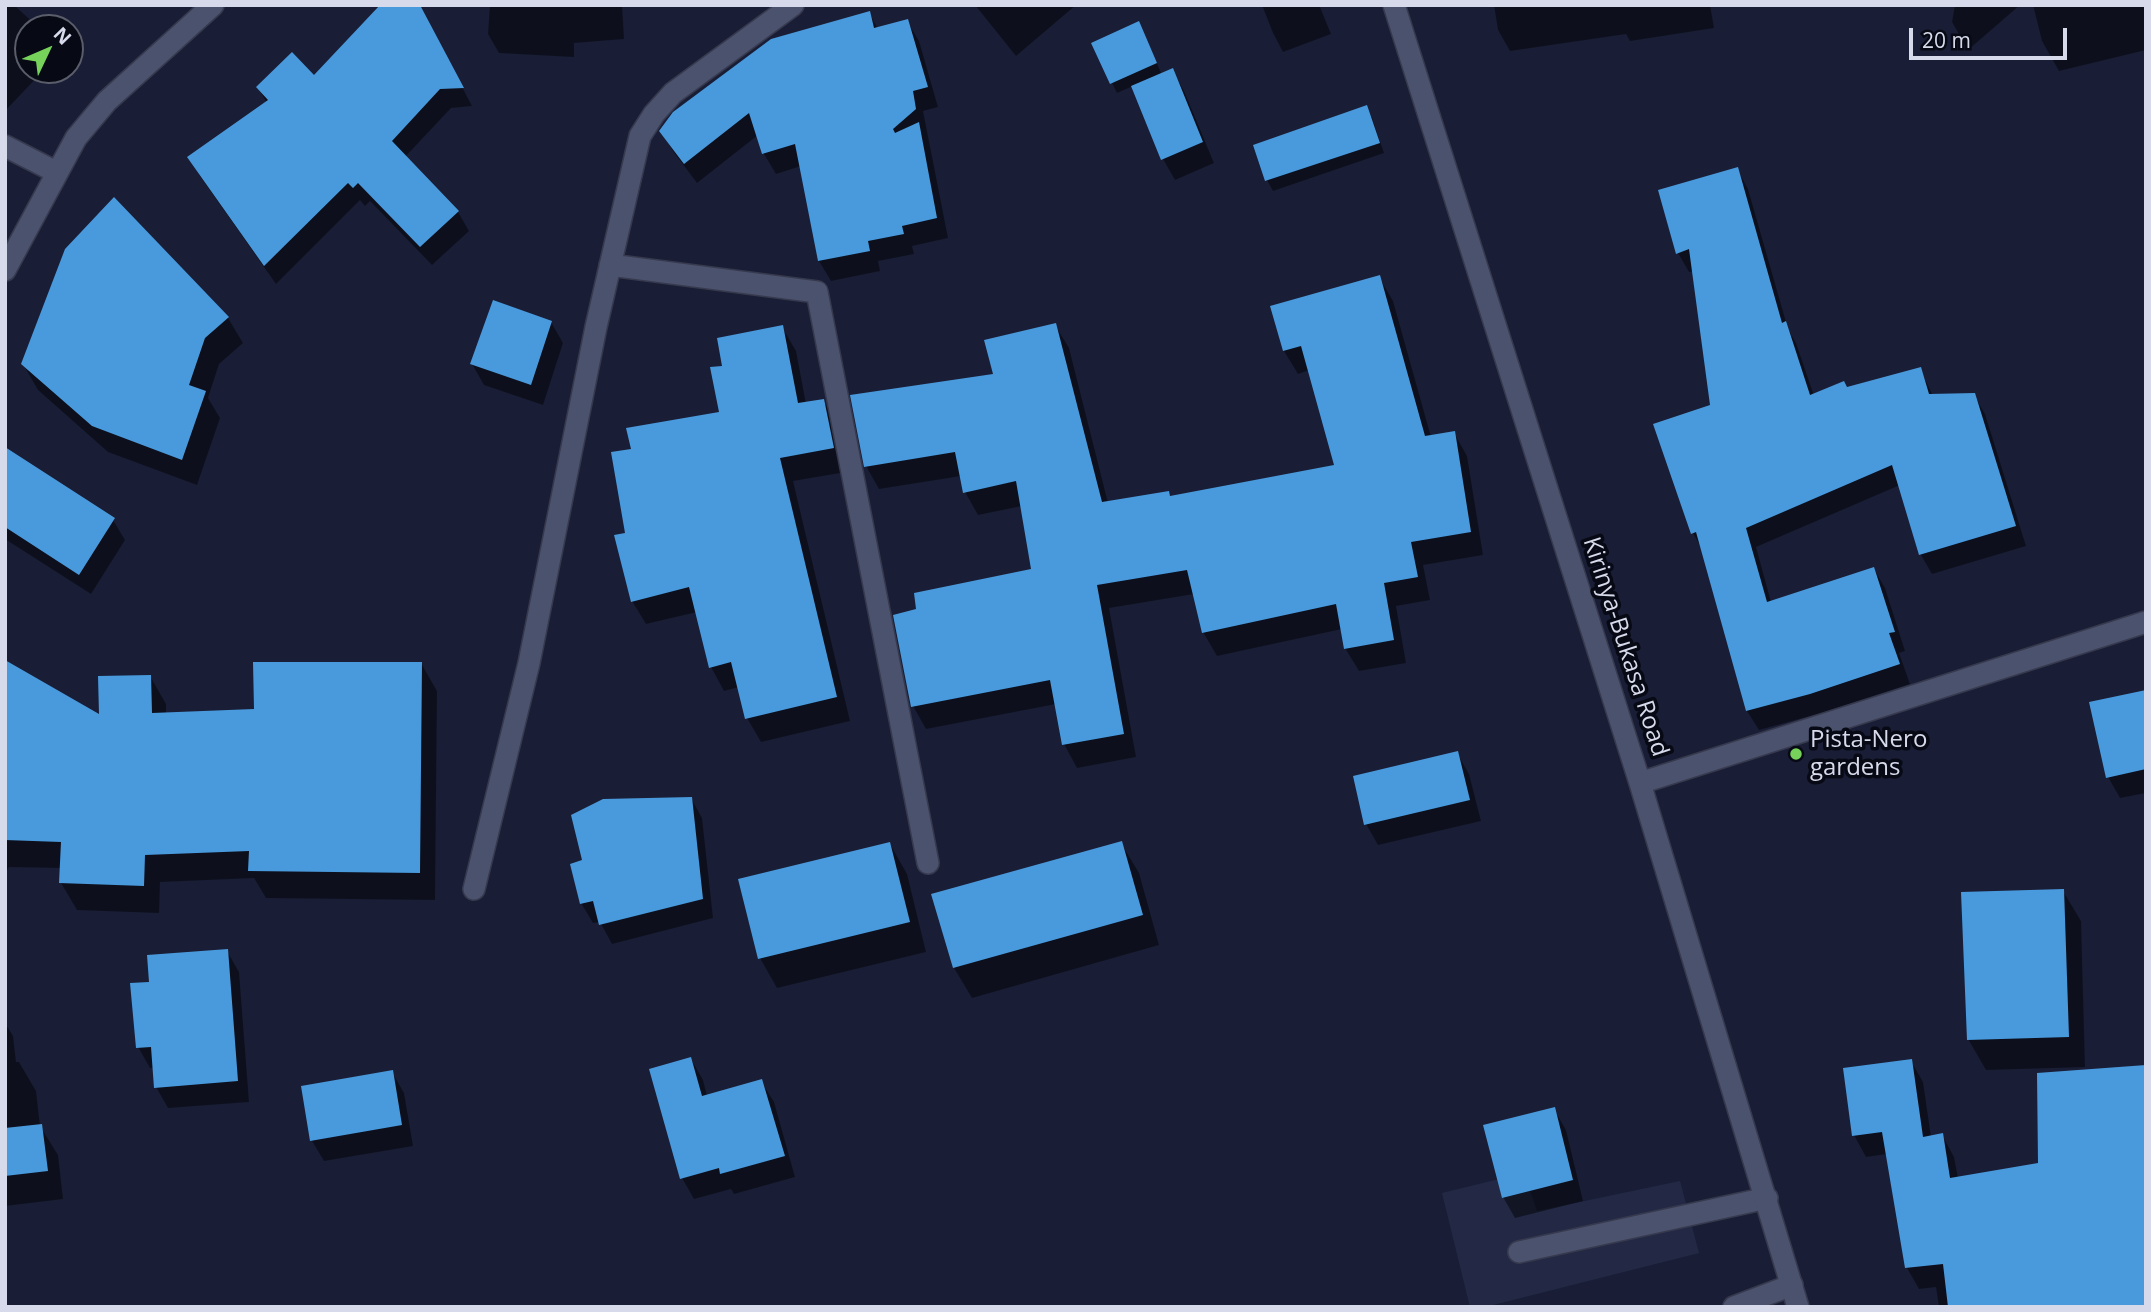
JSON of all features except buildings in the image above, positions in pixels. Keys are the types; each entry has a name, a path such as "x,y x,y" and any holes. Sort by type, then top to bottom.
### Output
{"street":[{"path":"5,270 76,138 107,102 213,5"},
{"path":"474,889 529,663 593,341 640,136 654,114 673,93 793,5"},
{"name":"Kirinya-Bukasa Road","path":"1394,5 1640,783 1798,1307"},
{"path":"5,146 56,172"},
{"path":"610,265 817,292 928,863"},
{"path":"1640,783 2146,622"},
{"path":"1519,1252 1767,1198"},
{"path":"1734,1307 1792,1284"}],"shaded area":[{"path":"1524,1173 1537,1211 1680,1181 1699,1253 1485,1307 1470,1307 1442,1193"}],"place":[{"name":"Pista-Nero gardens","path":"1796,754"}]}
